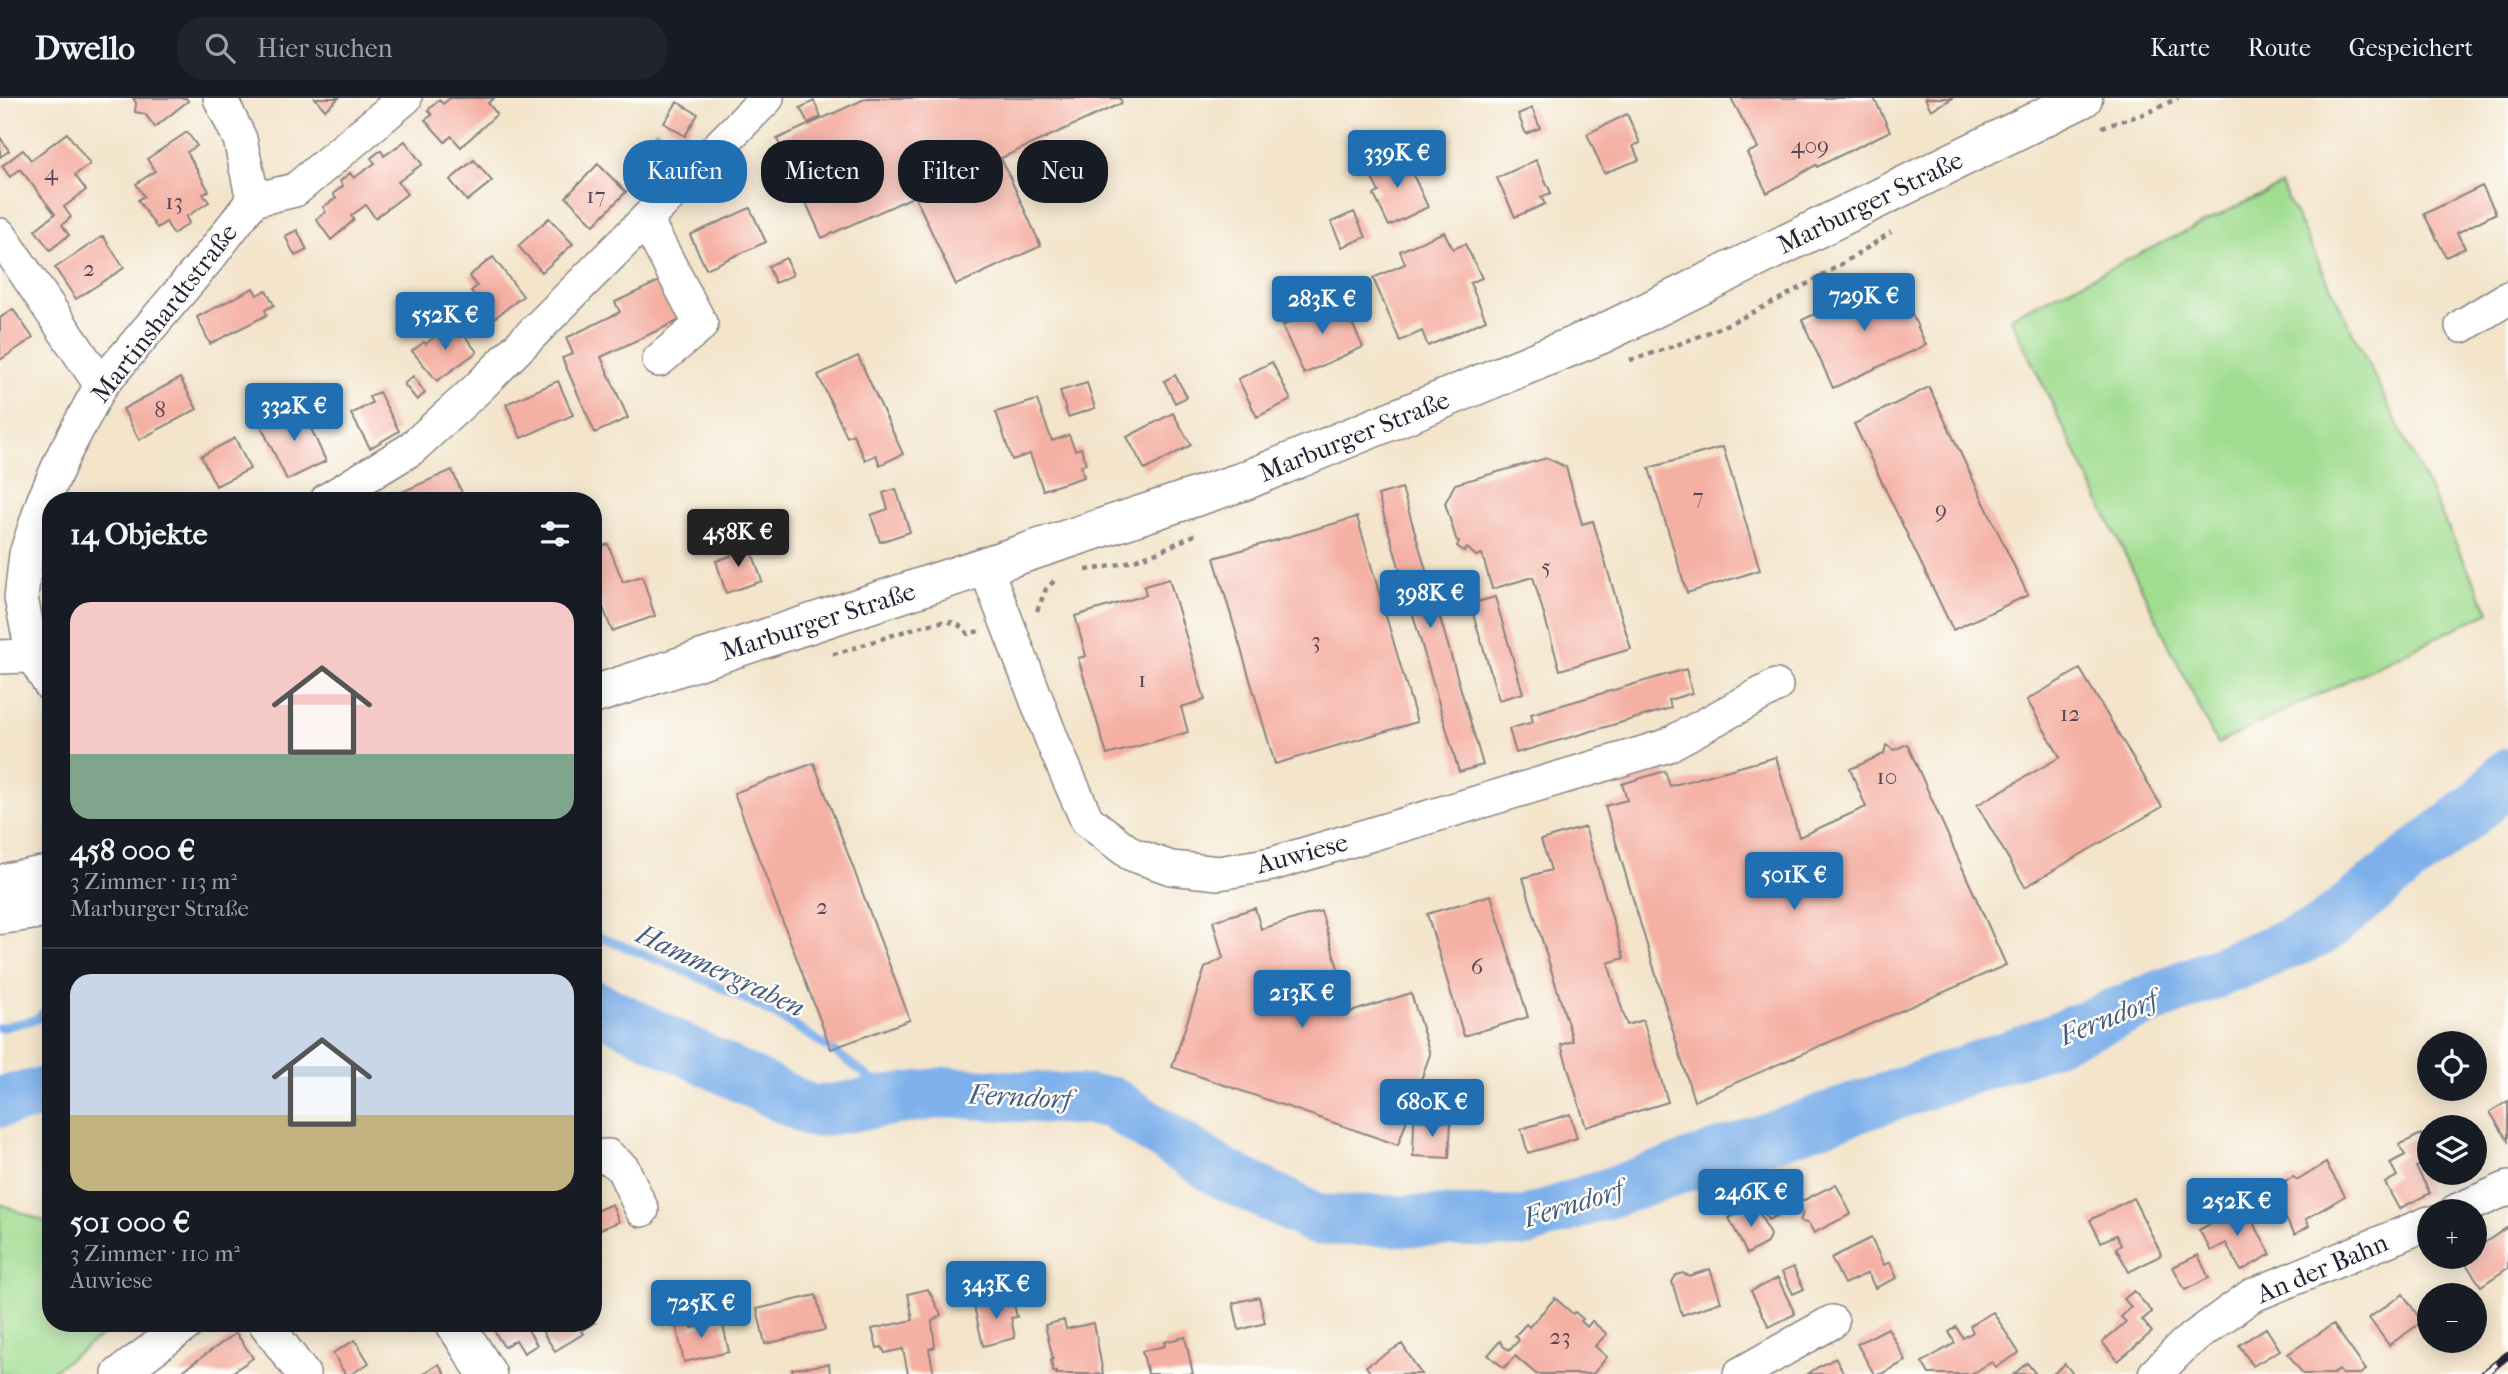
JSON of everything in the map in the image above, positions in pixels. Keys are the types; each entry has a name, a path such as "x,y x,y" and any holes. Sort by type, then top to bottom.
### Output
{"main road":[{"name":"Marburger Straße","path":"602,692 1244,481 1602,334 2083,98"},
{"path":"0,888 9,882 42,876"},
{"path":"0,915 42,909"},
{"path":"461,1332 487,1374"}],"street":[{"name":"Martinshardtstraße","path":"47,492 64,454 101,385 211,255 253,200 240,139 220,98"},
{"path":"253,200 295,190 405,98"},
{"path":"340,492 411,449 477,389 767,98"},
{"path":"646,220 701,326 659,360"},
{"path":"0,235 101,385"},
{"path":"2462,326 2508,298"},
{"name":"Martinshardtstraße","path":"42,505 26,554 21,598 42,655"},
{"name":"Auwiese","path":"985,566 1054,744 1087,820 1131,853 1171,868 1219,873 1272,864 1653,750 1666,746 1776,686"},
{"path":"0,657 42,655"},
{"path":"602,1156 608,1156 624,1169 642,1210"},
{"path":"2483,1199 2508,1188"},
{"name":"An der Bahn","path":"2155,1374 2185,1344 2251,1296 2417,1228"},
{"path":"1740,1374 1832,1322"},
{"path":"118,1374 176,1332"},
{"path":"272,1332 303,1374"}],"green space":[{"path":"2281,185 2489,612 2217,744 2010,317"},
{"path":"0,1204 42,1220 42,1332 107,1332 48,1374 0,1374"}],"water":[{"path":"656,130 668,140 648,140"}],"building":[{"path":"133,98 186,98 188,101 155,127 145,114 135,112 136,103"},
{"path":"315,98 339,98 325,110"},
{"path":"450,98 494,98 488,103 497,114 461,147 451,136 445,142 425,120 432,115 428,110 439,100 443,104"},
{"path":"867,98 1120,98 1122,103 1041,140 1017,140 1017,151 1003,157 1003,140 898,140 900,203 822,238 806,203 884,203 884,140 777,139"},
{"path":"1731,98 1874,98 1890,131 1817,167 1816,165 1767,193 1747,153 1758,148"},
{"path":"1925,98 1953,98 1931,110"},
{"path":"814,101 821,117 808,123 800,108"},
{"path":"677,102 698,114 685,136 664,123"},
{"path":"1532,108 1540,128 1526,134 1518,114"},
{"path":"1627,114 1640,143 1633,146 1639,160 1604,173 1587,134"},
{"path":"187,132 197,146 187,152 209,191 203,194 209,202 186,217 189,223 173,234 166,222 157,228 138,200 144,196 136,184 155,171 147,159"},
{"path":"67,133 90,164 75,175 86,190 64,207 71,217 62,225 69,235 50,250 35,230 55,214 20,169 10,177 2,166 23,150 31,160"},
{"path":"0,137 9,151 0,157"},
{"path":"405,141 422,164 398,182 407,194 375,218 366,205 351,216 354,220 331,240 316,219 326,212 323,207 336,198 333,194 343,186 340,181 350,173 354,178 375,163 371,158 381,150 384,156"},
{"path":"1403,153 1428,207 1389,226 1374,195 1379,192 1367,169"},
{"path":"474,160 492,181 467,201 450,180"},
{"path":"1536,160 1551,193 1541,197 1545,204 1515,217 1497,178"},
{"path":"1003,162 1017,193 1017,203 1021,203 1041,246 956,285 918,203 1003,203"},
{"path":"598,164 623,189 623,195 594,225 566,197"},
{"path":"2482,186 2496,213 2457,233 2465,248 2446,257 2424,214"},
{"path":"750,208 766,242 706,269 690,235"},
{"path":"1354,212 1366,237 1342,247 1331,222"},
{"path":"549,218 573,244 542,272 518,246"},
{"path":"297,230 307,250 295,256 285,236"},
{"path":"1444,232 1453,249 1465,244 1482,278 1470,283 1486,320 1428,346 1422,331 1400,341 1373,278 1405,264 1400,251"},
{"path":"103,236 124,268 76,299 55,268"},
{"path":"493,257 523,296 492,320 471,291 477,286 469,276"},
{"path":"786,258 793,275 775,283 768,266"},
{"path":"1895,277 1926,345 1833,388 1802,320"},
{"path":"664,279 682,319 601,357 628,418 595,433 562,358 573,354 566,338 620,312 615,302"},
{"path":"253,288 257,295 266,290 274,305 265,310 267,315 210,344 197,317"},
{"path":"459,297 482,328 472,335 457,315 448,314 444,309"},
{"path":"1341,299 1363,347 1304,374 1282,326"},
{"path":"13,309 33,338 0,360 0,318"},
{"path":"453,321 477,352 437,381 412,351 424,342 426,344"},
{"path":"858,356 903,454 880,465 876,455 865,460 853,434 847,437 818,375"},
{"path":"1272,362 1291,400 1257,417 1238,379"},
{"path":"1175,375 1187,397 1175,403 1164,381"},
{"path":"413,376 425,393 417,400 404,384"},
{"path":"180,378 197,409 139,440 123,409"},
{"path":"558,381 573,415 521,438 506,404"},
{"path":"1087,383 1095,408 1068,417 1060,391"},
{"path":"1929,387 2028,595 1953,630 1854,424"},
{"path":"379,392 399,431 370,448 351,414 372,403 369,397"},
{"path":"1037,400 1052,441 1069,435 1075,450 1081,448 1086,464 1081,466 1084,477 1043,490 1030,454 1012,460 996,412"},
{"path":"301,407 326,461 287,480 261,426"},
{"path":"1173,413 1191,445 1145,470 1127,437"},
{"path":"235,438 250,469 216,486 201,456"},
{"path":"1723,447 1760,570 1687,593 1649,468"},
{"path":"1547,458 1566,467 1582,524 1593,521 1631,649 1560,670 1533,577 1492,589 1482,554 1476,556 1467,548 1464,552 1457,546 1459,542 1445,503 1455,484"},
{"path":"452,470 462,492 402,492"},
{"path":"1402,488 1483,765 1459,772 1378,495"},
{"path":"896,489 910,532 880,542 871,515 888,509 883,493"},
{"path":"1357,517 1417,722 1275,764 1214,558"},
{"path":"738,541 742,552 751,549 762,581 726,593 716,561 731,556 727,545"},
{"path":"608,544 623,582 642,576 655,616 612,631 602,605 602,546"},
{"path":"1169,579 1205,700 1181,707 1188,732 1107,755 1078,658 1086,656 1075,616 1146,595 1144,586"},
{"path":"1495,597 1523,693 1499,700 1470,604"},
{"path":"1686,669 1692,693 1669,700 1671,708 1516,753 1509,729 1533,722 1531,714"},
{"path":"2080,669 2162,807 2025,887 1977,805 2060,757 2027,700"},
{"path":"1907,744 2006,965 1694,1101 1605,806 1627,800 1622,784 1665,771 1670,786 1776,757 1799,837 1866,807 1850,769 1884,754 1886,745 1894,750"},
{"path":"814,763 910,1020 831,1049 734,793"},
{"path":"1585,827 1624,958 1608,963 1627,1025 1643,1020 1668,1102 1586,1127 1561,1045 1573,1041 1523,878 1551,870 1541,840"},
{"path":"1491,895 1528,1017 1464,1036 1427,914"},
{"path":"1255,908 1261,929 1321,911 1351,1012 1411,993 1430,1054 1398,1145 1172,1067 1205,968 1223,958 1213,921"},
{"path":"2508,1101 2508,1141 2490,1112"},
{"path":"1570,1114 1577,1138 1528,1153 1521,1129"},
{"path":"1414,1120 1451,1122 1449,1158 1413,1156"},
{"path":"2417,1136 2417,1185 2426,1185 2430,1193 2399,1209 2385,1183 2397,1176 2390,1163 2405,1155 2399,1145"},
{"path":"2326,1163 2345,1196 2306,1219 2309,1226 2295,1234 2273,1198 2286,1190 2285,1181 2293,1177 2298,1180"},
{"path":"1836,1184 1851,1214 1814,1233 1809,1224 1800,1221 1803,1212 1798,1203"},
{"path":"1784,1186 1795,1207 1768,1220 1757,1196"},
{"path":"2133,1198 2162,1255 2129,1272 2116,1248 2121,1245 2116,1235 2101,1242 2090,1220"},
{"path":"612,1204 619,1222 602,1229 602,1208"},
{"path":"1756,1205 1770,1235 1767,1243 1747,1254 1729,1218"},
{"path":"2244,1206 2271,1254 2241,1271 2226,1243 2211,1251 2199,1230"},
{"path":"2508,1227 2508,1268 2486,1283 2479,1283 2469,1269 2487,1269 2487,1241"},
{"path":"1871,1238 1884,1265 1890,1262 1897,1278 1875,1288 1868,1273 1844,1284 1831,1258"},
{"path":"2198,1255 2209,1278 2185,1290 2173,1267"},
{"path":"1793,1267 1804,1289 1793,1294 1782,1272"},
{"path":"1710,1269 1721,1302 1682,1315 1672,1282 1676,1275 1683,1273 1689,1276"},
{"path":"1778,1278 1795,1314 1769,1327 1751,1291"},
{"path":"928,1289 941,1315 932,1321 935,1347 929,1349 934,1374 908,1374 903,1349 885,1353 882,1347 877,1348 872,1329 913,1320 908,1294"},
{"path":"2134,1291 2152,1312 2142,1320 2152,1332 2118,1361 2102,1342 2126,1322 2121,1317 2131,1307 2124,1299"},
{"path":"2403,1294 2417,1315 2417,1325 2389,1345 2369,1318"},
{"path":"816,1295 825,1330 765,1344 757,1309"},
{"path":"1259,1297 1265,1323 1239,1330 1233,1303"},
{"path":"1006,1298 1008,1306 1014,1305 1017,1317 1011,1318 1015,1338 983,1346 974,1306"},
{"path":"1555,1298 1583,1319 1581,1321 1587,1327 1592,1321 1607,1334 1595,1346 1607,1357 1593,1374 1536,1374 1515,1356 1504,1368 1488,1355 1500,1341 1510,1350 1519,1340 1515,1336 1526,1324 1529,1327"},
{"path":"1993,1312 2019,1353 1996,1367 1992,1362 1971,1374 1929,1374 1922,1362 1955,1343 1949,1332 1956,1327 1963,1338 1973,1332 1970,1326"},
{"path":"689,1316 692,1328 722,1321 729,1352 684,1362 675,1319"},
{"path":"1064,1320 1066,1329 1094,1323 1103,1374 1053,1372 1053,1359 1045,1325"},
{"path":"2333,1324 2366,1370 2360,1374 2342,1374 2339,1370 2333,1374 2303,1374 2288,1354"},
{"path":"1888,1328 1906,1361 1881,1374 1874,1374 1857,1344"},
{"path":"2266,1328 2280,1350 2253,1366 2239,1345"},
{"path":"495,1332 529,1332 537,1345 524,1353 516,1340 504,1347"},
{"path":"543,1332 583,1334 555,1351"},
{"path":"236,1333 253,1358 230,1374 178,1374"},
{"path":"1185,1337 1193,1374 1148,1374 1142,1351 1165,1346 1164,1342"},
{"path":"355,1340 369,1363 351,1374 345,1374 333,1353"},
{"path":"1402,1344 1421,1374 1371,1374 1366,1366"},
{"path":"1836,1358 1844,1374 1808,1374 1816,1368"},
{"path":"2027,1363 2036,1374 2014,1374"},
{"path":"439,1364 445,1374 423,1374"},
{"path":"829,1364 830,1374 793,1374 792,1369"},
{"path":"2065,1364 2073,1374 2053,1374"}],"waterway":[{"name":"Ferndorf","path":"602,1009 813,1112 948,1092 1111,1102 1220,1172 1318,1220 1524,1222 2028,1049 2320,931 2483,802 2508,774"},
{"name":"Hammergraben","path":"602,938 713,984 791,1024 828,1047 895,1100"},
{"name":"Hammergraben","path":"0,1028 37,1019 42,1014"},
{"name":"Ferndorf","path":"0,1102 42,1093"}],"railway":[{"path":"2484,1374 2508,1355"}]}
